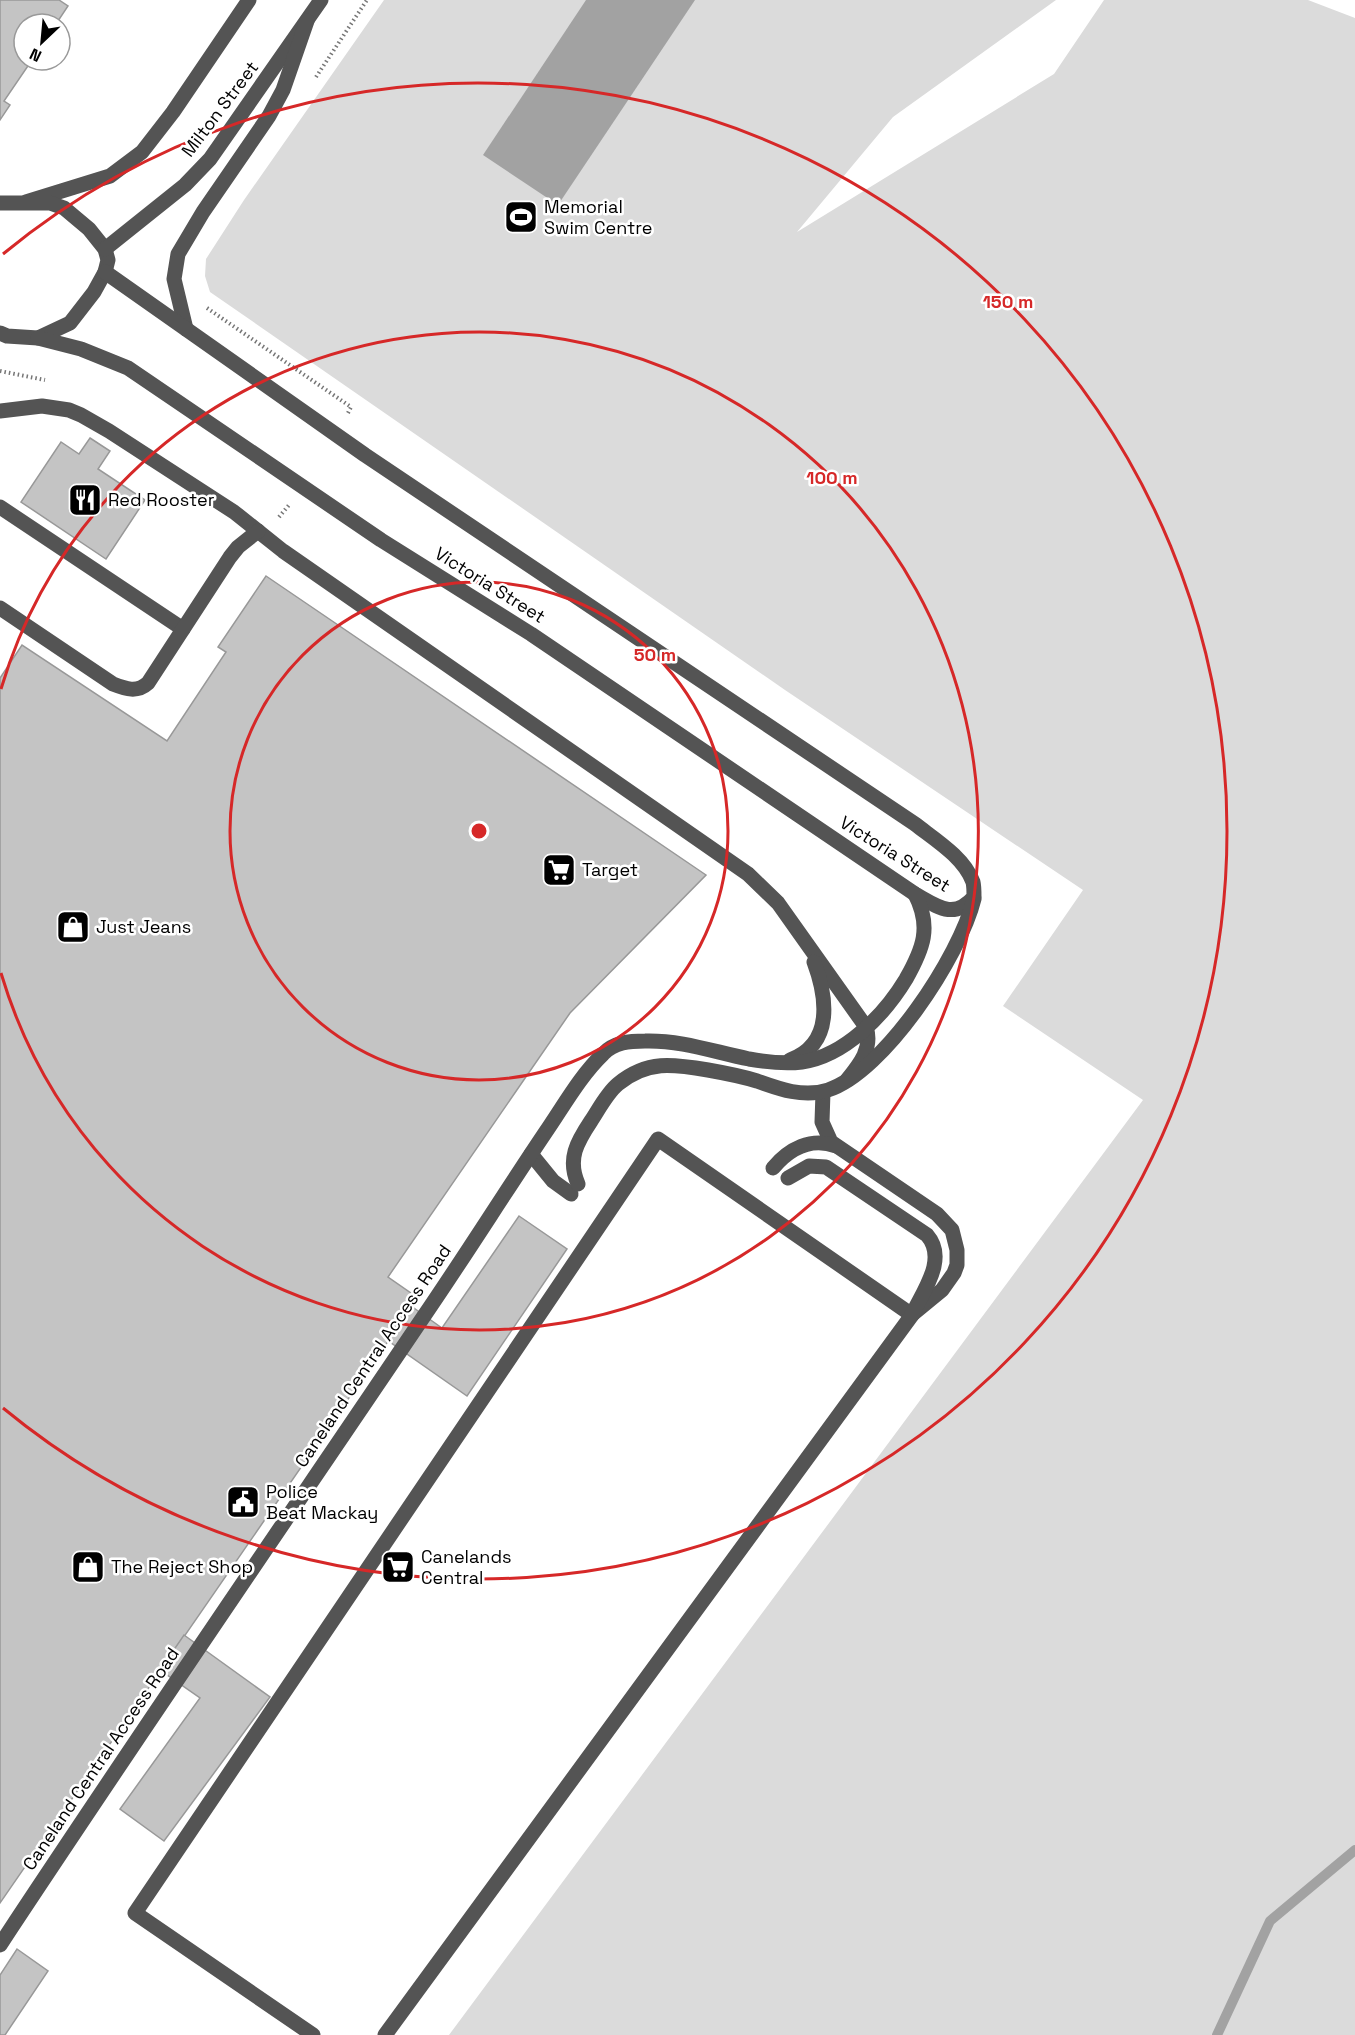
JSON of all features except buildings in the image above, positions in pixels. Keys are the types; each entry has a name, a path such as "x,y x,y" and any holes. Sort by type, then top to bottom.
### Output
{"street":[{"name":"Milton Street","path":"26,201 110,176 142,152 173,112 249,0"},
{"name":"Milton Street","path":"105,249 198,171 228,135 321,0"},
{"path":"186,329 174,279 178,254 203,212 269,116 283,90 307,21"},
{"path":"1,202 50,203 64,208 83,224 105,249 108,260 105,272 94,292 70,323 38,338"},
{"name":"Victoria Street","path":"2,335 38,338 81,349 128,368 381,540 541,640 915,894 938,907 950,910 965,907 974,897 973,882 963,866 915,824 335,433 105,272"},
{"path":"0,411 42,406 69,410 109,431 225,505 283,551 748,874 778,903 866,1027 869,1039 865,1052 847,1080"},
{"path":"0,507 183,629"},
{"path":"0,608 113,684 134,690 142,688 148,684 230,557 238,547 258,531"},
{"path":"773,1062 802,1062 818,1058 849,1041 882,1012 898,990 923,944 924,918 915,894"},
{"path":"531,1154 553,1181 574,1189 572,1161 578,1141 617,1084 647,1068 676,1065 735,1075 785,1091 805,1093 822,1092 847,1080 887,1048 937,978 958,939 974,897"},
{"path":"773,1062 792,1059 804,1053 813,1044 822,1026 825,1012 824,997 818,972 807,945"},
{"name":"Caneland Central Access Road","path":"0,1945 440,1293 576,1087 603,1053 614,1045 629,1042 672,1041 773,1062"},
{"path":"822,1092 823,1129 831,1142 937,1214 952,1230 957,1250 957,1265 954,1273 942,1290 912,1315"},
{"path":"314,2035 135,1913 658,1139 912,1315"},
{"path":"773,1168 789,1152 806,1144 823,1143 839,1148"},
{"path":"385,2035 912,1315 935,1264 936,1252 931,1239 828,1168 818,1165 809,1166 788,1178"}],"path":[{"path":"313,80 367,0"},
{"path":"205,304 209,310 351,407 335,433"}],"shaded area":[{"path":"384,0 1056,0 893,117 797,232 1054,74 1104,0 1308,0 1355,18 1355,2035 449,2035 1143,1100 1003,1006 1083,890 785,690 210,292 205,276 206,259 244,200"},
{"path":"586,0 695,0 558,205 483,155"}],"waterway":[{"path":"1217,2035 1270,1921 1355,1850"}],"place":[{"name":"Memorial Swim Centre","path":"521,217"},
{"name":"Red Rooster","path":"85,500"},
{"name":"Target","path":"559,870"},
{"name":"Just Jeans","path":"73,927"},
{"name":"Police Beat Mackay","path":"243,1502"},
{"name":"The Reject Shop","path":"88,1567"},
{"name":"Canelands Central","path":"398,1567"}]}
